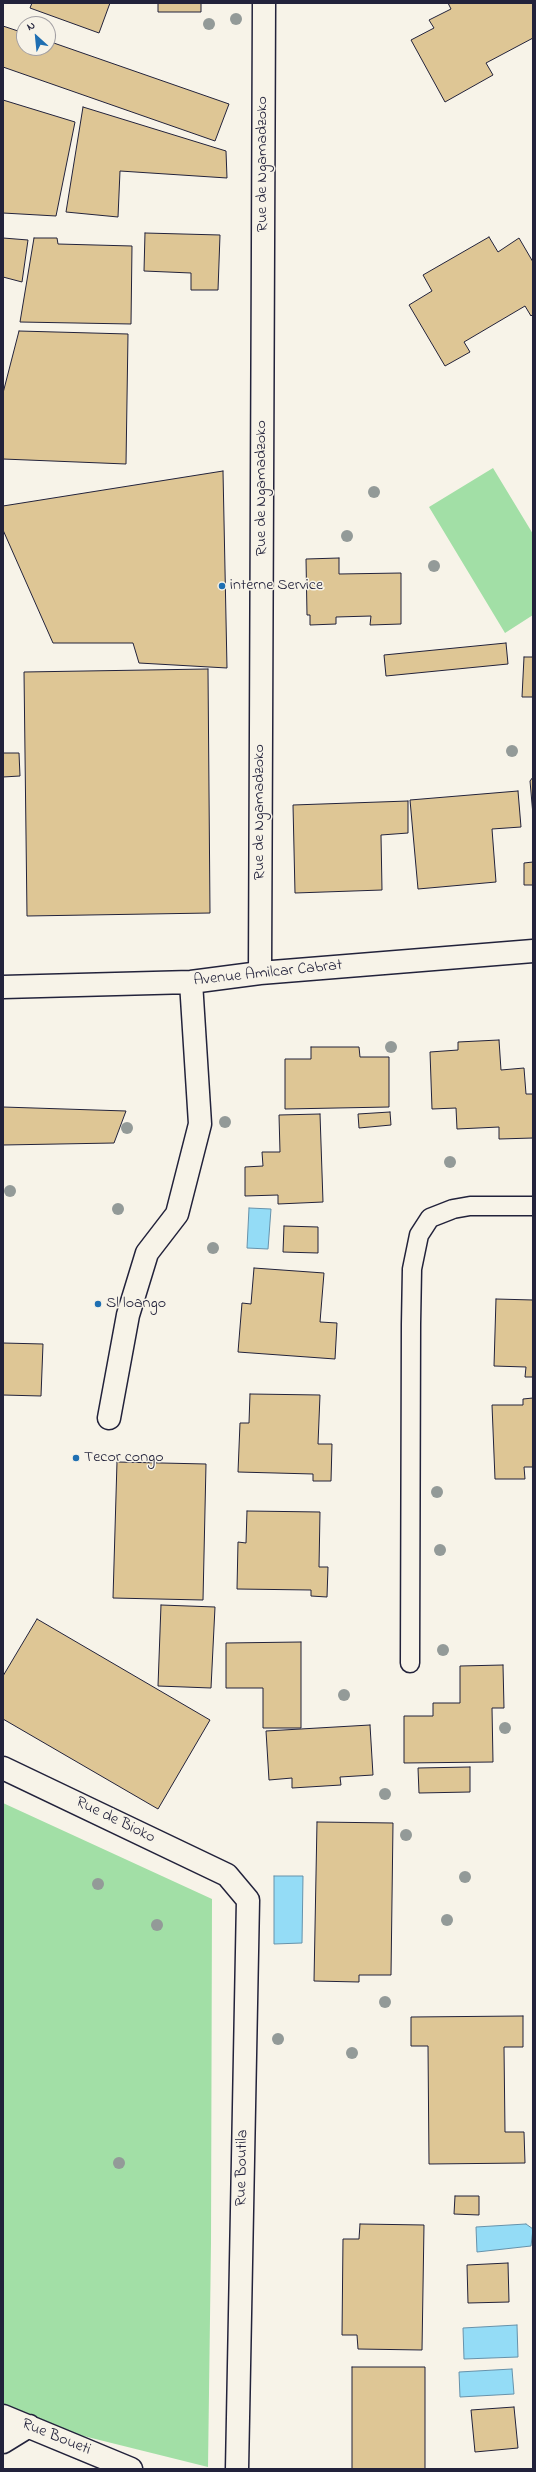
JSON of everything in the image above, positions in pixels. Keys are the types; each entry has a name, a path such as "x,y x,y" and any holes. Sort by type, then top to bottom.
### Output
{"street":[{"name":"Rue de Ngamadzoko","path":"260,973 264,3"},
{"name":"Avenue Amilcar Cabrat","path":"3,987 191,982 260,973 533,950"},
{"path":"109,1418 128,1315 147,1253 177,1214 200,1124 191,982"},
{"name":"Rue de Bioko","path":"3,1768 227,1875"},
{"name":"Rue Boutila","path":"227,1875 248,1900 237,2469"},
{"name":"Rue Boueti","path":"3,2416 131,2469"},
{"path":"3,2442 28,2426"}],"lane":[{"path":"410,1663 412,1269 419,1235 430,1218 452,1209 470,1206 533,1206"}],"green space":[{"path":"493,468 533,534 533,615 505,633 429,507"},
{"path":"3,1803 212,1899 211,2243 208,2467 3,2416"}],"water":[{"path":"249,1208 271,1209 268,1249 247,1248"},
{"path":"274,1876 303,1876 302,1943 274,1944"},
{"path":"526,2224 533,2229 531,2246 477,2252 476,2227"},
{"path":"517,2325 518,2357 464,2359 463,2328"},
{"path":"512,2369 514,2394 460,2397 459,2372"}],"building":[{"path":"32,3 110,3 99,33 56,17 56,16 30,8"},
{"path":"158,3 201,3 201,12 158,12"},
{"path":"448,3 533,3 533,38 486,63 493,75 445,102 411,40 434,28 429,20 451,9"},
{"path":"3,26 16,30 16,56 56,56 56,44 229,104 215,141 3,67"},
{"path":"3,100 75,122 56,216 3,213"},
{"path":"83,107 226,151 227,178 120,171 118,217 66,212"},
{"path":"145,233 220,235 218,290 191,290 191,273 144,271"},
{"path":"489,237 498,252 519,238 533,262 533,314 531,316 525,306 464,342 470,352 445,366 409,305 432,291 423,275"},
{"path":"3,238 28,240 22,282 3,277"},
{"path":"34,238 57,238 58,244 132,246 131,324 20,322"},
{"path":"19,331 128,334 126,464 3,459 3,393"},
{"path":"223,471 227,668 139,663 133,643 53,643 3,530 3,506"},
{"path":"339,558 339,574 401,573 401,624 370,625 371,616 336,617 336,624 310,625 310,615 307,615 306,559"},
{"path":"506,643 508,664 386,676 384,655"},
{"path":"524,657 533,657 533,697 522,697"},
{"path":"208,669 210,913 27,916 24,672"},
{"path":"3,753 19,753 20,776 3,777"},
{"path":"533,777 533,815 530,781"},
{"path":"518,791 521,827 492,829 496,882 418,889 410,800"},
{"path":"408,801 408,833 381,835 382,890 295,893 293,805"},
{"path":"533,862 533,885 524,885 524,863"},
{"path":"499,1040 501,1070 524,1068 526,1094 533,1094 533,1138 499,1139 499,1127 457,1129 456,1108 432,1109 430,1052 458,1050 458,1042"},
{"path":"311,1047 359,1047 360,1057 389,1057 389,1107 285,1109 285,1059 311,1059"},
{"path":"3,1107 126,1111 114,1143 3,1145"},
{"path":"390,1112 391,1125 359,1128 358,1114"},
{"path":"320,1114 323,1202 278,1204 278,1195 245,1196 245,1167 263,1166 262,1152 280,1152 279,1115"},
{"path":"284,1226 318,1227 318,1253 283,1252"},
{"path":"254,1268 324,1273 320,1322 337,1323 335,1359 238,1352 242,1303 251,1304"},
{"path":"496,1299 533,1300 533,1377 525,1377 526,1367 494,1366"},
{"path":"3,1343 43,1344 41,1396 3,1395"},
{"path":"250,1394 320,1395 318,1444 332,1444 331,1481 313,1481 313,1474 238,1472 240,1423 249,1423"},
{"path":"533,1398 533,1467 524,1467 525,1479 495,1479 492,1405 523,1405 523,1399"},
{"path":"117,1462 206,1464 203,1600 113,1598"},
{"path":"247,1511 320,1512 319,1567 328,1567 327,1597 311,1596 311,1590 237,1589 238,1542 246,1543"},
{"path":"161,1605 215,1607 211,1688 158,1686"},
{"path":"37,1619 210,1720 158,1809 3,1719 3,1676"},
{"path":"301,1642 301,1728 263,1728 263,1688 226,1688 226,1643"},
{"path":"503,1665 504,1708 492,1708 493,1762 404,1763 404,1716 433,1716 433,1703 460,1703 460,1666"},
{"path":"370,1725 373,1775 340,1777 341,1785 292,1788 292,1778 269,1780 266,1731"},
{"path":"470,1767 470,1792 419,1793 418,1768"},
{"path":"317,1822 393,1823 391,1975 359,1975 359,1982 314,1981"},
{"path":"523,2016 523,2047 504,2047 505,2132 524,2132 525,2163 429,2164 428,2046 411,2046 411,2017"},
{"path":"455,2196 479,2196 479,2215 454,2214"},
{"path":"360,2224 424,2225 422,2350 358,2349 357,2335 342,2335 343,2239 359,2239"},
{"path":"508,2263 509,2302 468,2303 467,2265"},
{"path":"352,2367 425,2367 425,2469 352,2469"},
{"path":"514,2407 518,2448 475,2452 471,2410"}],"place":[{"name":"interne Service","path":"222,586"},
{"name":"Sl loango","path":"98,1304"},
{"name":"Tecor congo","path":"76,1458"}]}
